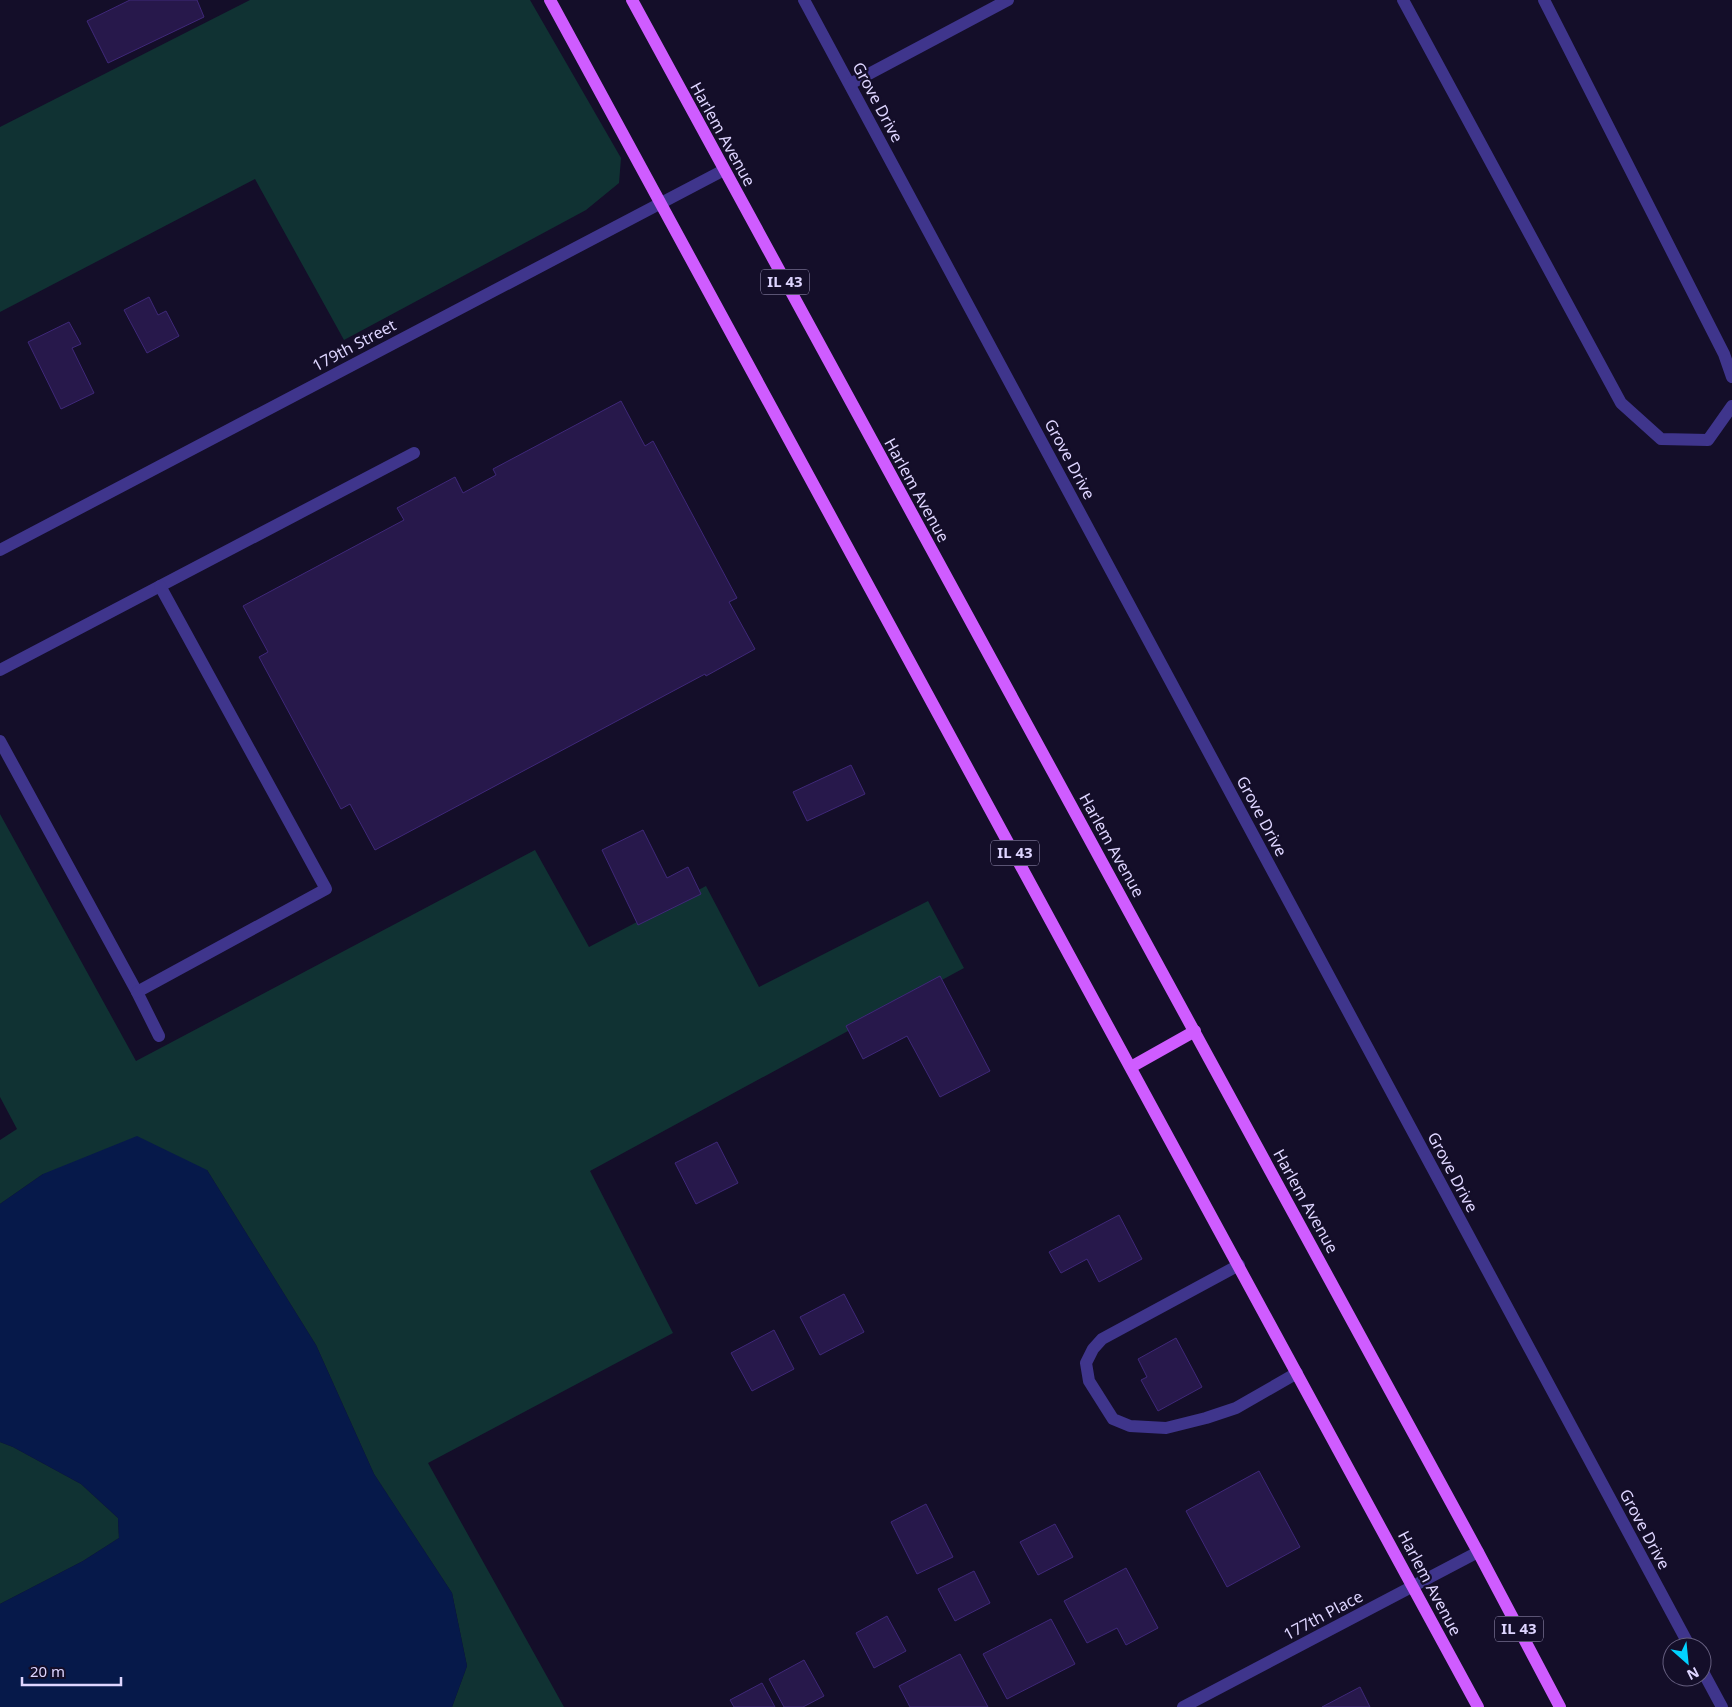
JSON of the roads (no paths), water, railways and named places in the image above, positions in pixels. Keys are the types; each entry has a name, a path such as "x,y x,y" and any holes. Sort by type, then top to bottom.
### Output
{"main road":[{"name":"Harlem Avenue","path":"550,0 1478,1707"},
{"name":"Harlem Avenue","path":"632,0 1195,1031 1560,1707"},
{"path":"1131,1067 1195,1031"}],"street":[{"name":"Grove Drive","path":"804,0 1685,1637"},
{"path":"850,84 1008,0"},
{"path":"1404,0 1621,403 1661,439 1680,440 1708,440 1732,406"},
{"path":"1544,0 1724,354 1732,377"},
{"name":"179th Street","path":"0,550 724,170"},
{"path":"0,670 414,452"},
{"path":"137,992 326,889 160,586"},
{"path":"0,741 137,992 159,1036"},
{"path":"1239,1266 1102,1339 1093,1349 1086,1363 1089,1381 1113,1419 1130,1426 1166,1428 1236,1408 1297,1372"},
{"name":"177th Place","path":"1183,1707 1478,1552"},
{"path":"1711,1687 1722,1707"}],"water":[{"path":"137,1136 207,1170 316,1345 374,1474 452,1593 467,1666 452,1707 0,1707 0,1604 83,1561 119,1538 118,1518 81,1484 13,1447 0,1442 0,1204 43,1174"}]}
